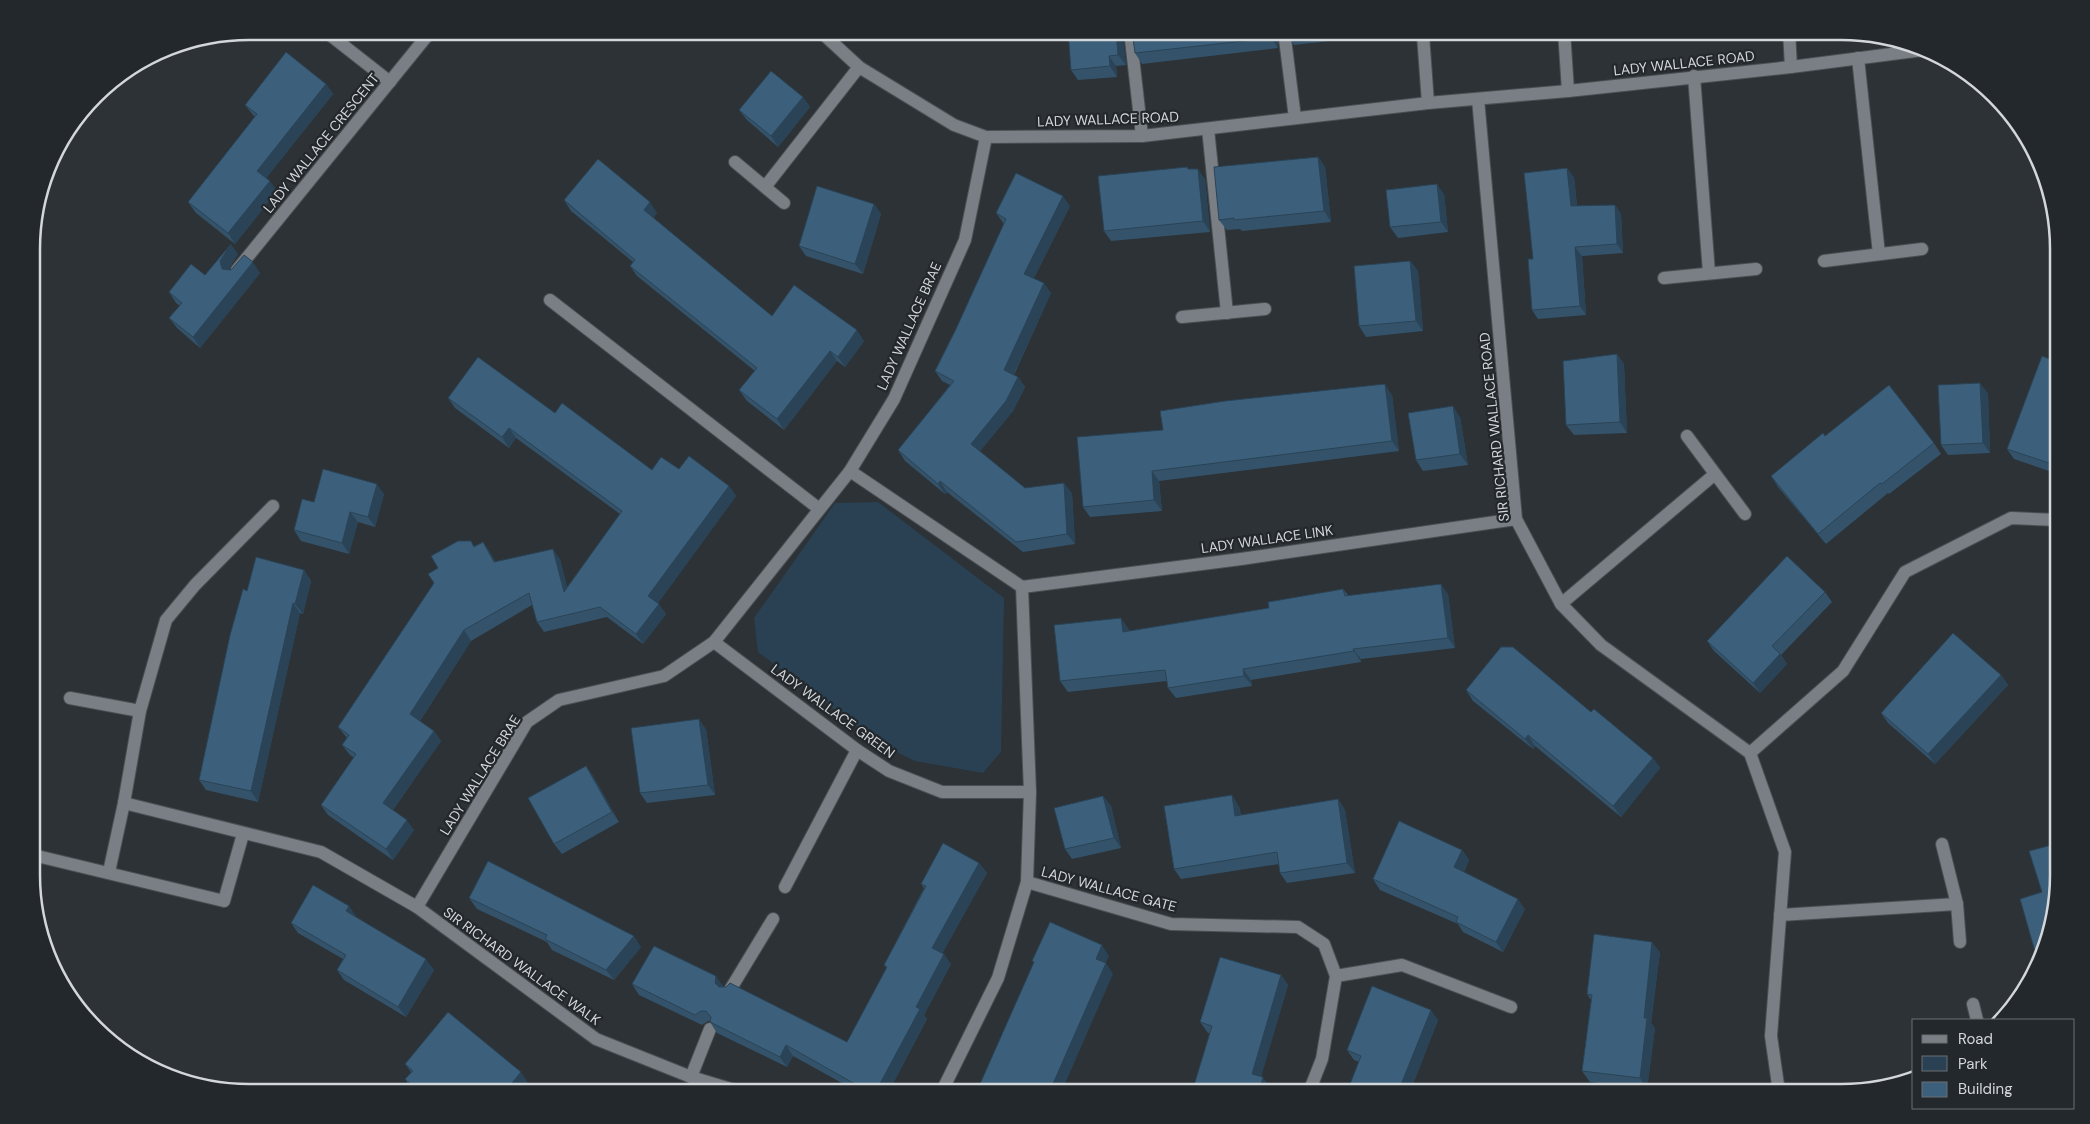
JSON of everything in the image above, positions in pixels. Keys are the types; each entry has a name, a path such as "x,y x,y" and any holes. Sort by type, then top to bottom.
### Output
{"street":[{"path":"336,40 390,82"},
{"name":"LADY WALLACE CRESCENT","path":"235,273 424,40"},
{"name":"LADY WALLACE ROAD","path":"830,40 859,67 954,125 986,137 1142,136 1428,103 1568,91 1791,67 1910,52"},
{"path":"1131,40 1142,136"},
{"path":"1285,40 1295,118"},
{"path":"1423,40 1428,103"},
{"path":"1565,40 1568,91"},
{"path":"1790,40 1791,67"},
{"path":"1858,58 1879,254"},
{"path":"765,187 859,67"},
{"path":"1694,76 1709,273"},
{"name":"SIR RICHARD WALLACE ROAD","path":"1478,98 1516,519 1560,604 1601,646 1750,753"},
{"path":"1208,129 1227,313"},
{"name":"LADY WALLACE BRAE","path":"417,907 526,722 559,700 664,676 714,642 818,508 850,471 894,399 965,240 986,137"},
{"path":"735,162 784,203"},
{"path":"1824,261 1922,249"},
{"path":"1664,278 1756,269"},
{"path":"550,300 818,508"},
{"path":"1182,317 1265,309"},
{"path":"1687,436 1745,514"},
{"path":"850,471 1022,587 1030,792 1027,882 998,978 945,1084"},
{"path":"1560,604 1715,474"},
{"path":"109,872 124,803 140,711 166,620 195,585 274,506"},
{"path":"1778,1084 1771,1036 1785,852 1750,753 1843,671 1904,572 2011,518 2050,520"},
{"name":"LADY WALLACE LINK","path":"1022,587 1241,559 1516,519"},
{"name":"LADY WALLACE GREEN","path":"714,642 857,750 889,771 942,792 1030,792"},
{"path":"70,698 140,711"},
{"path":"785,887 857,750"},
{"name":"SIR RICHARD WALLACE WALK","path":"124,803 243,834 322,852 417,907 596,1039 691,1077 714,1084"},
{"path":"40,857 224,901 243,834"},
{"path":"1942,844 1956,904 1960,942"},
{"name":"LADY WALLACE GATE","path":"1027,882 1171,924 1298,927 1324,944 1336,976"},
{"path":"1780,915 1956,904"},
{"path":"730,990 773,919"},
{"path":"1312,1084 1322,1059 1336,976 1402,966 1511,1007"},
{"path":"1973,1004 1977,1019"},
{"path":"691,1077 710,1030"}],"green space":[{"path":"878,502 1004,598 1001,752 983,773 915,761 880,744 758,652 754,618 835,503"}],"building":[{"path":"1069,40 1117,40 1118,55 1109,56 1110,66 1071,70"},
{"path":"1133,40 1253,40 1135,53"},
{"path":"286,52 326,84 257,171 270,181 228,233 188,202 257,114 245,105"},
{"path":"771,71 803,97 771,136 739,110"},
{"path":"1318,157 1324,211 1219,220 1214,167"},
{"path":"598,159 650,202 644,210 772,316 794,285 857,330 838,357 830,351 777,419 739,390 757,368 630,266 635,260 564,200"},
{"path":"1187,167 1188,169 1198,169 1203,221 1104,231 1098,176"},
{"path":"1567,168 1571,206 1615,205 1617,244 1575,247 1580,306 1532,310 1528,259 1533,259 1524,173"},
{"path":"1016,173 1063,196 1024,274 1044,283 1004,370 1018,377 1006,401 971,444 1025,488 1064,483 1067,534 1016,542 940,481 938,484 898,450 954,381 935,371 1006,219 996,213"},
{"path":"1437,184 1441,222 1390,227 1386,190"},
{"path":"817,186 874,204 855,264 799,246"},
{"path":"231,244 220,261 222,269 231,270 244,255 253,262 193,337 169,318 182,303 169,292 191,264 205,275"},
{"path":"1410,261 1416,321 1359,326 1354,266"},
{"path":"1617,354 1620,422 1566,425 1563,361"},
{"path":"2042,356 2050,359 2050,463 2007,449"},
{"path":"478,357 555,413 562,403 652,470 661,457 679,469 689,456 729,486 648,596 659,604 636,634 600,607 537,622 529,593 464,630 410,714 434,731 383,803 407,820 386,849 321,805 356,754 342,745 349,735 338,727 434,583 428,574 438,568 431,556 458,541 471,541 474,547 483,542 494,562 553,549 564,592 622,511 509,428 502,437 448,398"},
{"path":"1980,383 1983,443 1941,445 1938,385"},
{"path":"1385,384 1392,441 1152,471 1154,500 1083,507 1077,437 1163,430 1160,411 1225,401"},
{"path":"1889,385 1934,443 1882,484 1880,483 1818,534 1771,476 1823,433 1825,436"},
{"path":"1453,406 1460,454 1416,460 1408,413"},
{"path":"323,469 377,484 368,517 350,512 342,543 294,530 302,499 314,502"},
{"path":"1787,556 1825,592 1772,646 1780,654 1753,683 1707,641"},
{"path":"256,557 304,570 295,604 293,603 251,791 199,780 230,635 243,589 247,591"},
{"path":"1441,584 1448,638 1353,649 1354,651 1243,669 1244,676 1168,688 1165,670 1060,681 1054,625 1121,618 1123,632 1269,608 1268,602 1343,589 1345,596"},
{"path":"1953,633 2001,675 1928,754 1881,713"},
{"path":"1501,647 1513,647 1591,712 1594,709 1653,758 1613,806 1528,735 1525,739 1466,690"},
{"path":"699,719 708,785 640,793 631,728"},
{"path":"586,766 612,812 554,844 528,798"},
{"path":"1232,795 1235,816 1338,799 1347,863 1280,873 1277,852 1174,869 1164,806"},
{"path":"1103,796 1114,838 1065,849 1054,808"},
{"path":"1399,821 1462,850 1454,867 1518,899 1496,942 1456,922 1458,917 1373,879"},
{"path":"943,843 979,863 932,948 944,954 916,1007 920,1009 880,1084 855,1084 786,1045 780,1057 710,1022 711,1017 706,1011 701,1011 695,1015 632,984 654,946 716,976 715,983 719,987 726,987 730,983 847,1042 887,967 884,965 926,886 921,884"},
{"path":"2050,845 2050,889 2043,929 2035,952 2020,899 2042,892 2029,851"},
{"path":"488,861 634,936 606,970 545,939 547,935 469,898"},
{"path":"313,885 349,906 346,911 426,959 398,1007 337,970 346,955 291,923"},
{"path":"1050,922 1102,945 1096,959 1106,963 1053,1084 980,1084 1034,962 1032,961"},
{"path":"1594,934 1652,942 1644,1018 1647,1018 1640,1078 1582,1071 1592,995 1587,994"},
{"path":"1220,957 1281,975 1252,1074 1263,1077 1261,1084 1194,1084 1212,1026 1200,1022"},
{"path":"1372,986 1431,1010 1401,1084 1350,1084 1361,1056 1347,1050"},
{"path":"448,1012 521,1072 511,1084 411,1084 405,1079 413,1071 405,1064"}]}
